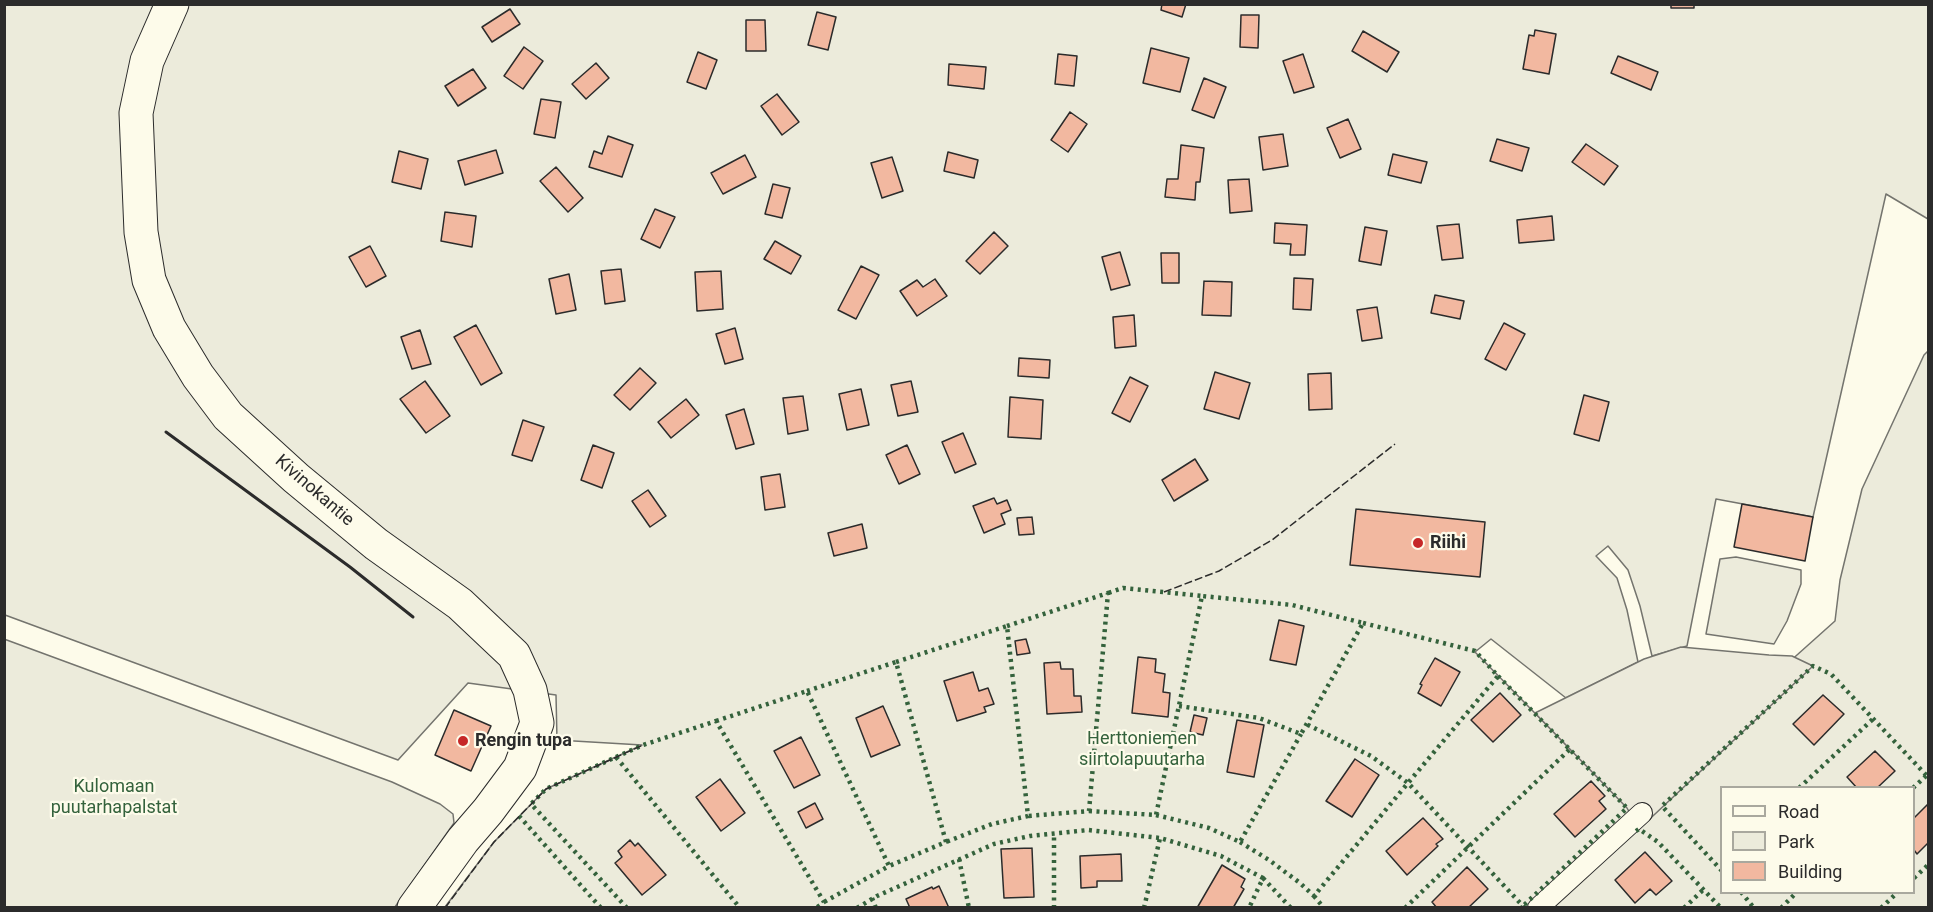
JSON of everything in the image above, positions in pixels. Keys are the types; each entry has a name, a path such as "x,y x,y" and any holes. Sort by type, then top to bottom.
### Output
{"street":[{"name":"Kivinokantie","path":"172,4 147,61 135,113 144,251 149,279 169,328 198,376 228,416 296,478 376,544 460,604 514,655 530,690 537,723 520,768 463,840 414,908"}],"lane":[{"path":"1538,908 1642,813"}],"green space":[{"name":"Herttoniemen siirtolapuutarha","path":"4,5 1928,5 1928,219 1886,194 1813,517 1716,499 1687,646 1652,656 1640,606 1628,570 1608,546 1596,556 1617,578 1627,610 1638,662 1566,698 1491,639 1475,652 1627,807 1835,621 1840,580 1862,489 1924,355 1928,351 1928,907 445,907 494,842 546,789 642,745 557,740 556,695 468,683 398,760 5,615"},
{"path":"1736,557 1801,570 1801,584 1787,621 1774,644 1706,634 1720,559"},
{"name":"Kulomaan puutarhapalstat","path":"4,639 392,782 440,804 453,814 454,823 395,907 5,907"}],"shaded area":[{"path":"1681,647 1792,656 1813,666 1639,829 1627,808 1535,713 1644,659"}],"building":[{"path":"1162,4 1186,4 1182,17 1161,10"},
{"path":"1671,4 1694,4 1694,8 1671,8"},
{"path":"510,9 520,24 492,42 482,27"},
{"path":"817,12 836,17 828,50 808,45"},
{"path":"1241,15 1259,15 1258,48 1240,47"},
{"path":"746,20 765,20 766,51 746,51"},
{"path":"1535,30 1556,34 1549,74 1523,69 1529,35 1534,36"},
{"path":"1363,31 1399,52 1387,72 1352,51"},
{"path":"524,47 543,61 523,89 504,76"},
{"path":"1151,48 1189,58 1180,92 1143,83"},
{"path":"698,52 717,60 706,89 687,82"},
{"path":"1058,54 1077,56 1074,86 1055,84"},
{"path":"1303,54 1314,87 1294,93 1283,61"},
{"path":"1618,56 1658,72 1651,90 1611,73"},
{"path":"596,63 609,78 586,99 572,84"},
{"path":"949,64 986,67 984,89 948,85"},
{"path":"473,69 486,88 458,106 445,86"},
{"path":"1204,78 1226,87 1214,118 1192,110"},
{"path":"777,94 799,122 782,135 761,106"},
{"path":"541,99 561,102 555,138 534,134"},
{"path":"1070,112 1087,124 1068,152 1051,140"},
{"path":"1348,119 1361,149 1340,158 1327,128"},
{"path":"1283,134 1288,166 1263,170 1259,137"},
{"path":"608,136 633,145 622,177 589,167 594,151 602,154"},
{"path":"1497,139 1529,148 1522,171 1490,161"},
{"path":"1586,144 1618,166 1604,185 1572,162"},
{"path":"1181,145 1204,148 1200,182 1196,182 1195,200 1165,197 1167,179 1178,179"},
{"path":"496,150 503,173 465,185 458,161"},
{"path":"399,151 428,159 421,189 392,182"},
{"path":"948,152 978,160 974,178 944,171"},
{"path":"1393,154 1427,162 1421,183 1388,175"},
{"path":"745,155 756,177 723,194 711,173"},
{"path":"892,157 903,191 882,198 871,163"},
{"path":"556,167 583,198 568,212 540,181"},
{"path":"1249,179 1252,211 1230,213 1228,180"},
{"path":"773,184 790,188 782,218 765,214"},
{"path":"655,209 675,217 660,248 641,239"},
{"path":"445,212 476,216 472,247 441,241"},
{"path":"1552,216 1554,240 1519,243 1517,220"},
{"path":"1275,223 1307,225 1305,255 1290,255 1291,244 1274,243"},
{"path":"1459,224 1463,258 1442,260 1437,226"},
{"path":"1365,227 1387,231 1381,265 1359,261"},
{"path":"994,232 1008,246 980,274 966,261"},
{"path":"775,241 801,256 791,274 764,259"},
{"path":"370,246 386,276 366,287 349,257"},
{"path":"1120,252 1130,285 1111,290 1102,257"},
{"path":"1161,253 1179,253 1179,283 1162,283"},
{"path":"861,266 879,275 856,319 838,310"},
{"path":"621,269 625,301 605,304 601,271"},
{"path":"721,271 723,309 697,311 695,272"},
{"path":"569,274 576,310 556,314 549,279"},
{"path":"1294,278 1313,279 1311,310 1293,309"},
{"path":"935,279 947,296 917,316 900,291 917,280 923,287"},
{"path":"1204,281 1232,282 1231,316 1202,315"},
{"path":"1435,295 1464,301 1460,319 1431,313"},
{"path":"1377,307 1382,338 1362,341 1357,310"},
{"path":"1134,315 1136,346 1115,348 1113,317"},
{"path":"1504,323 1525,334 1506,370 1485,359"},
{"path":"476,325 502,373 481,385 454,337"},
{"path":"735,328 743,359 725,364 716,334"},
{"path":"420,330 431,364 412,369 401,337"},
{"path":"1019,358 1050,360 1049,378 1018,376"},
{"path":"640,368 656,383 630,410 614,395"},
{"path":"1215,372 1250,383 1239,419 1204,409"},
{"path":"1331,373 1332,409 1309,410 1308,374"},
{"path":"1130,377 1148,386 1130,422 1112,413"},
{"path":"425,381 450,416 426,433 400,399"},
{"path":"911,381 918,412 898,416 891,385"},
{"path":"861,389 869,425 847,430 839,394"},
{"path":"1584,395 1609,402 1599,441 1574,434"},
{"path":"803,396 808,430 788,434 783,398"},
{"path":"1010,397 1043,400 1041,439 1008,437"},
{"path":"686,399 699,415 671,438 658,422"},
{"path":"744,409 754,444 736,449 726,415"},
{"path":"523,420 544,427 532,461 512,455"},
{"path":"963,433 976,464 955,473 942,442"},
{"path":"593,445 614,453 602,488 581,480"},
{"path":"907,445 920,474 899,484 886,455"},
{"path":"1195,459 1208,480 1174,501 1162,480"},
{"path":"780,474 785,507 765,510 761,477"},
{"path":"648,490 666,516 650,527 632,501"},
{"path":"994,498 997,504 1007,500 1011,510 1001,514 1005,524 984,533 973,506"},
{"path":"1742,504 1813,517 1805,561 1734,547"},
{"name":"Riihi","path":"1356,509 1485,522 1480,577 1350,565"},
{"path":"1032,517 1034,534 1019,535 1017,518"},
{"path":"862,524 867,548 834,556 828,533"},
{"path":"1279,620 1304,626 1296,665 1270,660"},
{"path":"1026,639 1030,653 1017,655 1015,641"},
{"path":"1138,657 1156,659 1155,672 1165,674 1163,692 1170,693 1168,717 1132,713"},
{"path":"1435,658 1460,672 1441,706 1418,693 1422,685 1420,684"},
{"path":"1060,662 1061,669 1073,669 1074,696 1081,696 1082,712 1047,714 1044,663"},
{"path":"973,672 979,691 988,688 994,704 984,707 986,712 957,721 944,681"},
{"path":"1500,693 1521,715 1493,742 1471,720"},
{"path":"1823,695 1844,714 1814,745 1793,724"},
{"path":"883,706 900,745 871,757 856,718"},
{"name":"Rengin tupa","path":"454,710 491,726 471,771 435,755"},
{"path":"1194,715 1207,718 1203,735 1190,732"},
{"path":"1237,720 1264,725 1254,777 1227,772"},
{"path":"801,737 820,775 794,788 774,751"},
{"path":"1875,751 1895,771 1879,786 1855,786 1847,777"},
{"path":"1355,759 1379,775 1352,817 1326,801"},
{"path":"720,779 745,813 721,831 696,797"},
{"path":"1591,781 1605,796 1599,801 1606,809 1575,837 1554,814"},
{"path":"815,803 823,819 806,828 798,812"},
{"path":"1928,804 1928,843 1917,854 1915,851 1915,817"},
{"path":"1423,818 1443,839 1407,875 1386,851"},
{"path":"630,840 635,846 638,843 666,875 642,895 615,863 622,857 618,851"},
{"path":"1032,848 1034,897 1004,898 1001,849"},
{"path":"1645,852 1672,881 1656,895 1650,889 1635,903 1615,880"},
{"path":"1121,854 1122,881 1097,881 1097,887 1081,888 1080,856"},
{"path":"1222,865 1245,879 1241,887 1244,889 1233,908 1197,908"},
{"path":"1467,867 1488,889 1468,908 1437,908 1432,902"},
{"path":"939,886 949,908 910,908 906,899"}],"hedge":[{"path":"1089,811 1156,815 1202,596 1123,588 1108,593"},
{"path":"1007,626 1108,593 1089,811 1028,816"},
{"path":"1179,706 1259,718 1301,734 1363,623 1292,605 1202,596"},
{"path":"1363,623 1475,651 1498,676 1408,783 1523,906 1522,908"},
{"path":"896,662 1007,626 1028,816 992,824 946,842"},
{"path":"807,691 896,662 946,842 889,866"},
{"path":"1720,869 1662,806 1813,666 1831,674 1928,777"},
{"path":"1498,676 1627,808 1523,906"},
{"path":"716,721 807,691 889,866 824,902"},
{"path":"1801,786 1873,719"},
{"path":"616,757 643,745 716,721 824,902 816,908"},
{"path":"1240,842 1269,860 1314,896 1408,783 1371,756 1306,724"},
{"path":"1156,815 1209,828 1240,842 1301,734"},
{"path":"1405,908 1570,749"},
{"path":"627,908 531,804 546,789 616,757 740,908"},
{"path":"1915,786 1927,775"},
{"path":"519,816 601,908"},
{"path":"1636,831 1639,829 1658,842 1721,908"},
{"path":"857,908 877,896 994,844 1030,836 1088,830 1160,838"},
{"path":"1054,834 1054,908"},
{"path":"1144,908 1160,838 1221,856 1263,878 1249,908"},
{"path":"959,859 969,908"},
{"path":"1915,877 1928,865"},
{"path":"1263,878 1291,908"},
{"path":"1684,908 1704,889"},
{"path":"1743,894 1754,908"},
{"path":"1781,908 1795,894"},
{"path":"1881,908 1896,894"},
{"path":"1314,896 1324,908"},
{"path":"872,898 876,908"}],"fence":[{"path":"1164,592 1219,571 1272,540 1395,444"},
{"path":"445,908 494,842 546,789 643,745"}],"wall":[{"path":"166,432 350,567 413,617"}],"place":[{"name":"Riihi","path":"1418,543"},
{"name":"Rengin tupa","path":"463,741"}]}
